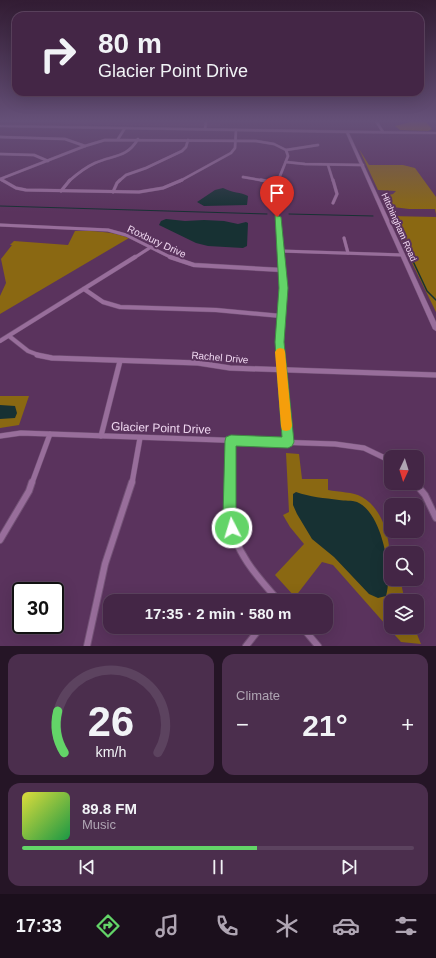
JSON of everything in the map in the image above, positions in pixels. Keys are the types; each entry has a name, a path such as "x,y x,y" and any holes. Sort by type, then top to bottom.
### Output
{"street":[{"path":"0,179 72,151"},
{"path":"61,191 70,179 93,165 130,151"},
{"path":"113,192 117,183 126,175 146,168 182,151"},
{"path":"0,179 20,189 148,192 163,189 232,151"},
{"path":"286,151 288,156 276,183 275,189 284,288 280,316 280,342 288,442"},
{"name":"Hitchingham Road","path":"356,151 436,329"},
{"path":"0,154 34,155 48,161"},
{"path":"286,162 328,165 363,165"},
{"path":"328,165 337,194 333,203"},
{"path":"243,177 276,183"},
{"name":"Roxbury Drive","path":"0,225 108,230 126,235 182,262 194,265 282,270"},
{"path":"344,238 348,253"},
{"path":"0,341 151,247"},
{"path":"281,251 403,255"},
{"path":"84,289 102,302 120,307 224,310 280,316"},
{"name":"Rachel Drive","path":"9,336 30,353 39,357 198,363 230,368 436,375"},
{"path":"101,436 120,361"},
{"name":"Glacier Point Drive","path":"0,436 21,433 352,445 375,452 384,457"},
{"path":"0,540 29,491 50,434"},
{"path":"87,646 105,564 112,539 130,491 140,438"},
{"path":"231,441 230,516 232,528 239,548 253,570 273,594"},
{"path":"421,490 425,495 436,518"},
{"path":"246,646 255,634"},
{"path":"308,634 318,646"}],"shaded area":[{"path":"360,151 369,165 403,165 415,168 436,197 436,214 435,209 409,209 385,206 381,197 393,194 396,191 378,190"},
{"path":"223,188 248,196 247,205 204,206 197,202 215,190"},
{"path":"389,216 436,217 436,312"},
{"path":"166,219 185,221 224,221 238,224 246,222 248,223 247,246 243,248 208,246 196,243 159,225 161,221"},
{"path":"75,231 96,231 129,238 0,314 0,296 6,283 1,259 12,245 10,245 14,241 68,245"},
{"path":"0,396 29,396 19,425 0,428"},
{"path":"0,405 15,406 17,413 15,418 0,419"},
{"path":"286,453 299,454 302,479 328,479 328,490 358,495 371,504 383,523 384,538 388,538 389,545 384,546 384,586 402,586 403,594 384,594 384,623 333,565 322,562 297,594 292,594 275,575 304,544 290,527 283,515 289,512"},
{"path":"296,492 317,497 355,501 366,508 379,530 384,544 384,586 388,586 386,594 384,594 384,596 378,598 369,594 334,557 312,539 293,505 293,494"},
{"path":"394,634 417,634 421,644 401,642"}],"waterway":[{"path":"0,206 267,214"},
{"path":"289,214 373,216"},
{"path":"399,225 401,234 412,258"},
{"path":"411,257 427,291 436,300"}],"slow traffic":[{"path":"280,352 286,426"}],"route":[{"path":"232,528 230,516 231,441 288,442 280,342 280,316 284,288 277,217"}]}
